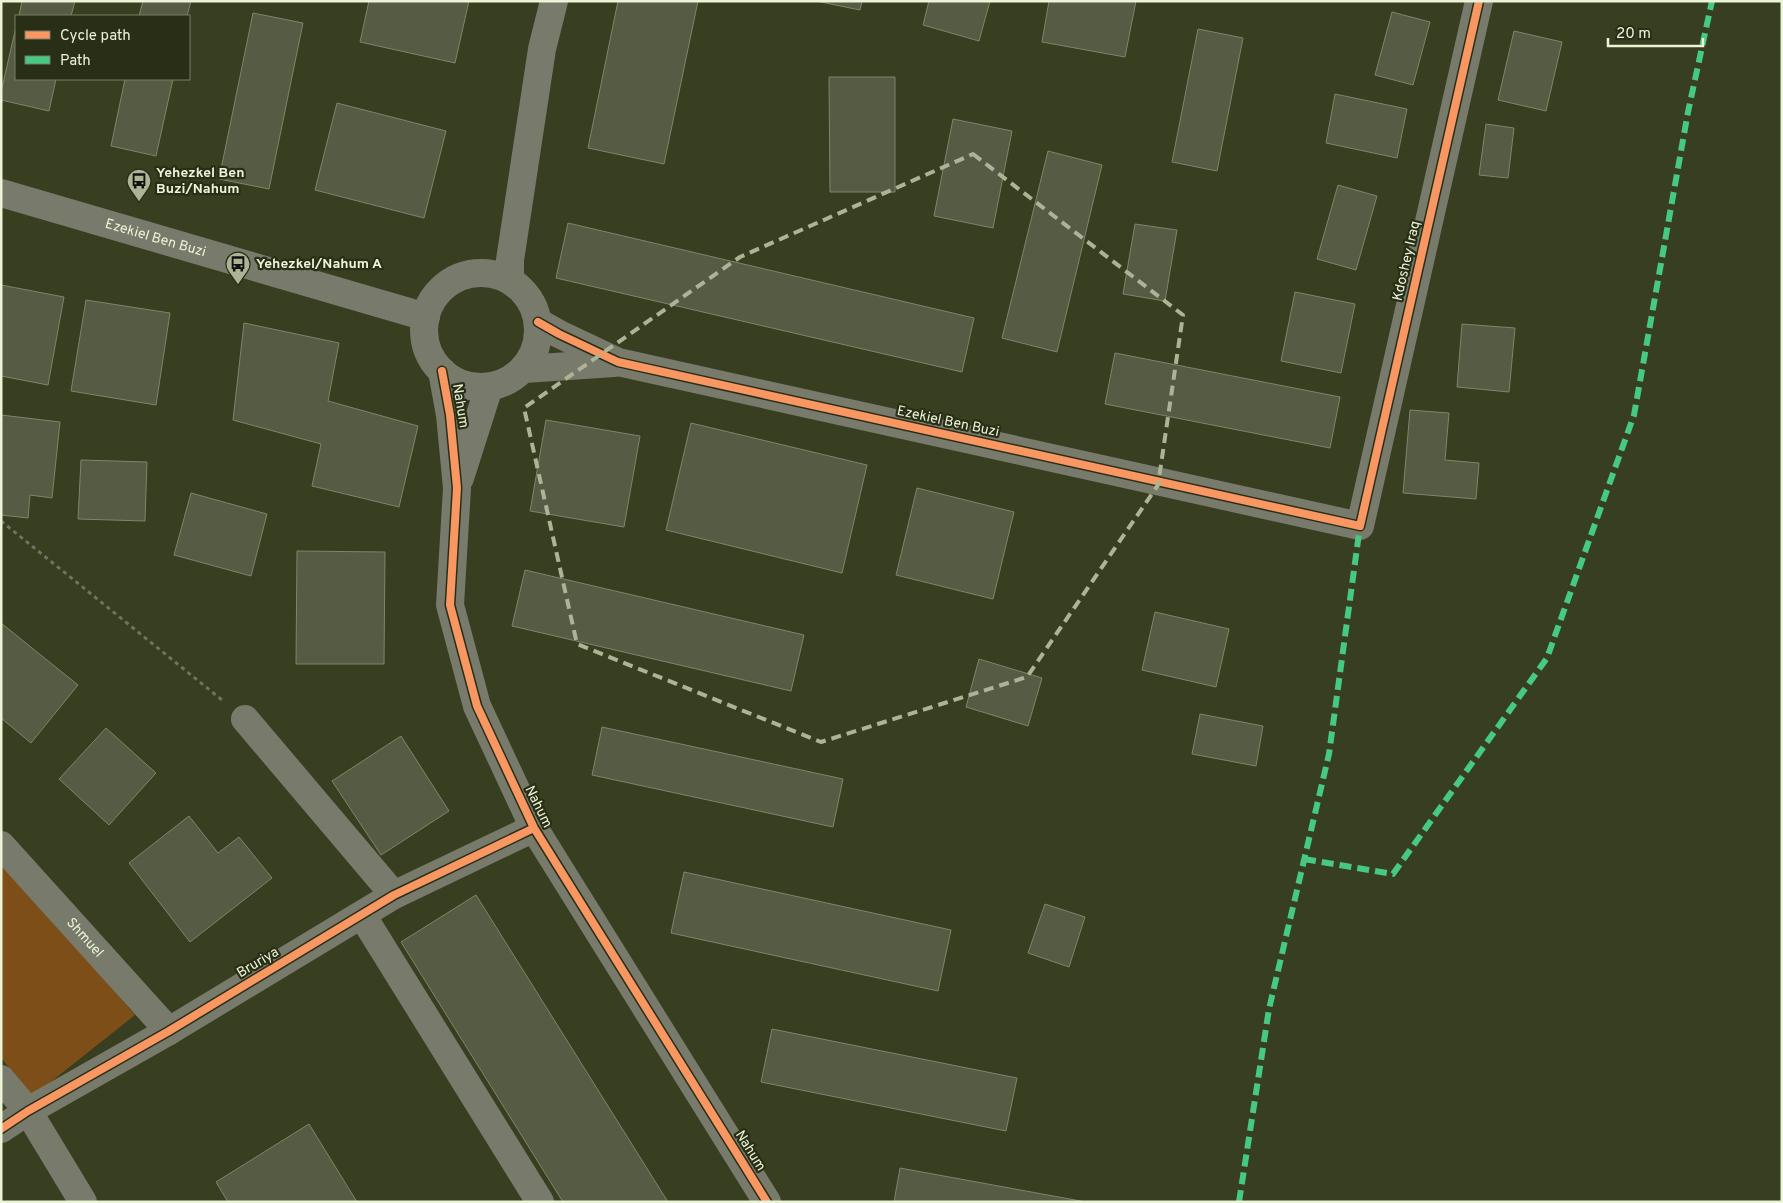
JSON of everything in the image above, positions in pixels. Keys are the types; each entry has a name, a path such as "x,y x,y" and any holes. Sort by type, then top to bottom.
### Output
{"street":[{"path":"510,280 510,260 542,49 554,1"},
{"name":"Kdoshey Iraq","path":"1360,526 1479,1"},
{"name":"Ezekiel Ben Buzi","path":"1,193 426,316"},
{"path":"476,272 493,274 510,280 529,298 535,309 538,322 536,347 524,368 502,384 489,387 472,386 456,381 442,371 432,360 426,346 424,331 426,316 432,300 444,287 459,277 476,272"},
{"name":"Ezekiel Ben Buzi","path":"538,322 618,362 1360,526"},
{"name":"Ezekiel Ben Buzi","path":"524,368 618,362"},
{"name":"Nahum","path":"442,371 450,414 457,488 450,605 477,706 534,828 767,1202"},
{"name":"Nahum","path":"457,488 489,387"},
{"path":"245,719 394,895"},
{"name":"Bruriya","path":"1,1129 28,1111 169,1031 394,895 534,828"},
{"name":"Shmuel","path":"1,845 169,1031"},
{"path":"362,915 540,1202"},
{"path":"1,1078 28,1111 83,1202"}],"path":[{"path":"1,521 245,719"}],"highlighted area":[{"path":"973,154 1183,315 1158,485 1027,677 821,742 577,644 524,408 740,257"}],"shaded area":[{"path":"1,859 135,1015 33,1096 1,1058"}],"building":[{"path":"22,1 75,1 71,15 19,15"},
{"path":"143,1 191,1 187,15 139,15"},
{"path":"369,1 469,1 455,63 360,42"},
{"path":"618,1 698,1 664,164 588,148"},
{"path":"816,1 862,1 860,10"},
{"path":"929,1 990,1 979,41 923,25"},
{"path":"1049,1 1136,1 1125,57 1042,42"},
{"path":"1392,12 1430,22 1413,85 1375,75"},
{"path":"253,13 303,23 269,189 219,179"},
{"path":"1198,29 1243,38 1217,171 1172,162"},
{"path":"15,31 15,80 56,80 49,111 1,100 1,92"},
{"path":"1514,31 1562,42 1546,111 1498,100"},
{"path":"829,77 895,77 895,192 830,192"},
{"path":"125,80 173,80 156,156 111,146"},
{"path":"1335,94 1407,109 1397,158 1326,143"},
{"path":"337,103 446,131 424,218 315,190"},
{"path":"953,119 1012,131 993,228 934,216"},
{"path":"1486,124 1514,128 1508,178 1479,175"},
{"path":"1048,151 1102,165 1057,352 1002,338"},
{"path":"1338,185 1377,196 1356,270 1317,259"},
{"path":"568,223 974,318 962,372 556,278"},
{"path":"1135,224 1177,230 1165,301 1123,294"},
{"path":"1,285 64,297 48,385 1,376"},
{"path":"1295,292 1355,304 1341,373 1281,361"},
{"path":"86,300 170,313 156,405 71,391"},
{"path":"244,323 339,343 328,401 418,426 399,507 312,486 321,444 233,420"},
{"path":"1462,324 1515,328 1509,392 1457,387"},
{"path":"1115,353 1340,397 1330,448 1105,404"},
{"path":"1410,410 1449,413 1445,460 1479,463 1476,499 1403,493"},
{"path":"1,415 60,422 52,498 30,495 28,518 1,515"},
{"path":"546,420 640,436 624,527 530,511"},
{"path":"691,423 867,465 842,573 666,530"},
{"path":"81,460 147,462 145,521 78,519"},
{"path":"917,488 1014,512 993,599 896,575"},
{"path":"191,493 267,514 251,576 174,555"},
{"path":"297,551 385,552 384,664 296,664"},
{"path":"525,570 804,635 791,691 512,626"},
{"path":"1155,612 1229,629 1216,687 1142,670"},
{"path":"1,623 78,685 31,743 1,718"},
{"path":"979,659 1042,678 1028,726 966,707"},
{"path":"1200,714 1263,726 1256,766 1192,754"},
{"path":"602,727 843,779 833,827 592,775"},
{"path":"106,728 156,773 109,825 59,779"},
{"path":"401,736 449,811 381,855 332,781"},
{"path":"189,816 218,853 239,837 272,878 190,942 129,863"},
{"path":"684,872 951,930 938,991 671,933"},
{"path":"476,895 668,1202 563,1202 401,942"},
{"path":"1045,904 1085,917 1069,967 1028,953"},
{"path":"772,1029 1017,1078 1006,1131 761,1082"},
{"path":"309,1124 357,1202 228,1202 216,1182"},
{"path":"900,1168 1086,1202 894,1202"}],"marked path":[{"path":"1304,859 1393,874 1547,658 1634,415 1688,112 1712,1"},
{"path":"1239,1202 1269,1009 1329,754 1360,526"}],"cycle path":[{"path":"538,322 618,362 1360,526 1479,1"},
{"path":"442,371 450,415 457,488 450,605 477,706 534,828 767,1202"},
{"path":"1,1129 28,1111 169,1031 394,895 534,828"}],"place":[{"name":"Yehezkel Ben Buzi/Nahum","path":"139,202"},
{"name":"Yehezkel/Nahum A","path":"238,285"}]}
